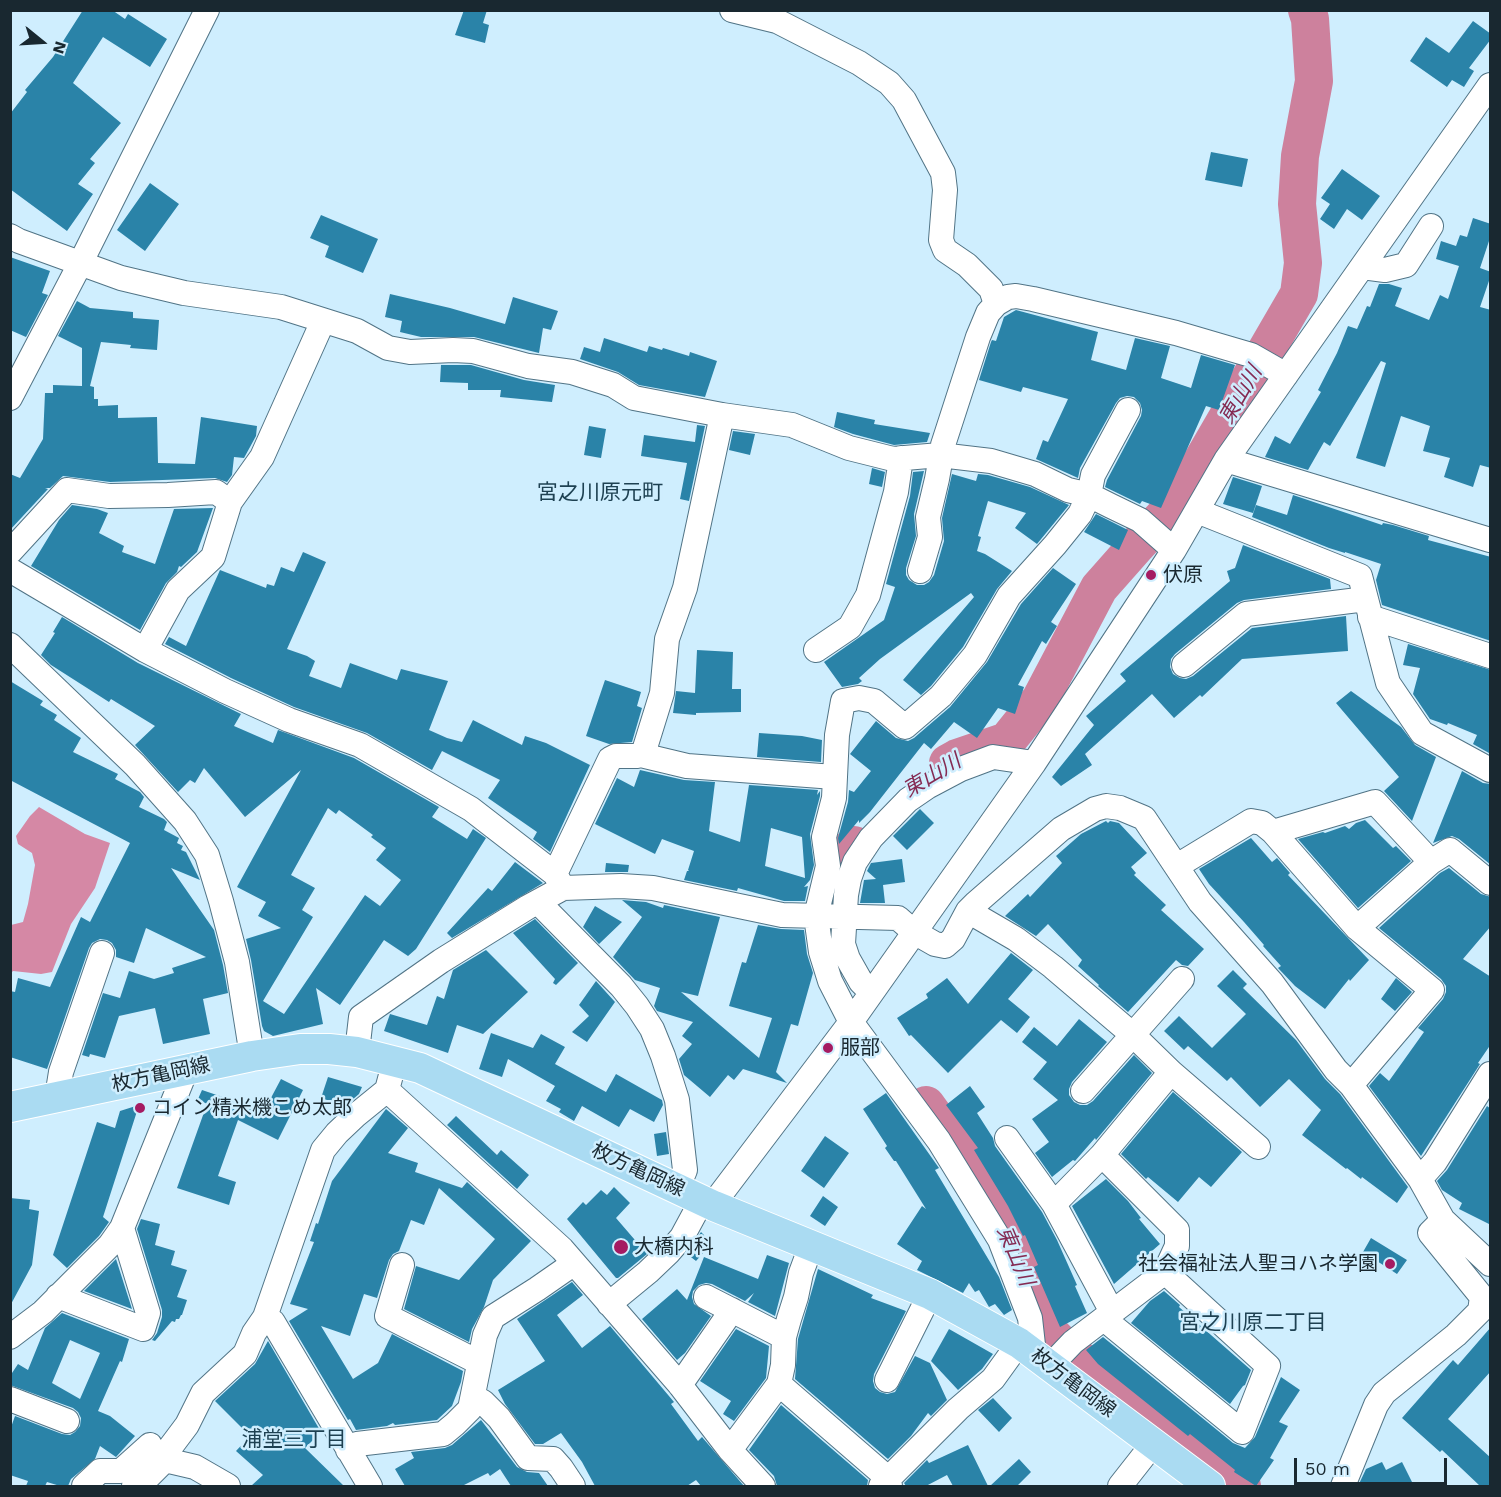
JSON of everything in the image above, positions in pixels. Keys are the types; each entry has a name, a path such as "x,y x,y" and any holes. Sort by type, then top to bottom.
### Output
{"main road":[{"name":"枚方亀岡線","path":"10,1107 252,1056 300,1049 357,1052 420,1068 698,1198 930,1294 1047,1352 1153,1444 1210,1486"}],"street":[{"path":"10,399 207,10"},
{"path":"732,10 777,21 859,63 889,82 904,100 944,173 941,240 945,250 967,265 991,289 996,304"},
{"path":"698,1198 720,1195 851,1022 1034,763 1160,537 1197,511 1226,460 1269,365 1362,267 1491,86"},
{"path":"1362,267 1385,270 1406,265 1431,226"},
{"path":"10,236 121,278 163,288 281,307 357,331 388,348 410,352 473,351 528,366 572,372 613,385 634,398 722,415 792,425 849,448 893,459 940,455 991,461 1035,474 1068,490 1089,495 1160,537"},
{"path":"920,571 930,537 928,517 938,479 940,455 978,337 988,313 996,304 1008,297 1016,296 1176,333 1269,365"},
{"path":"145,650 178,590 213,557 230,501 262,457 323,321"},
{"path":"1047,1352 1030,1318 1000,1240 939,1141 851,1022 830,981 821,952 831,916 824,837 834,798 837,735 843,701 859,698 874,701 906,727 941,696 975,655 1009,596 1080,514 1089,495 1093,475 1128,410"},
{"path":"641,755 662,693 667,639 685,588 722,415"},
{"path":"816,650 850,627 868,595 893,503 901,458"},
{"path":"1226,460 1491,540"},
{"path":"10,552 67,490 109,496 216,492 230,501"},
{"path":"1197,511 1360,576 1388,683 1422,733 1491,770"},
{"path":"10,570 145,650 225,691 289,720 360,745 471,809 559,881 653,888 782,915 897,918 914,932 935,944 945,946 953,939 968,910 1061,829 1095,809 1106,806 1120,808 1144,818 1200,902 1272,983 1336,1070 1351,1085 1420,1179 1443,1220 1491,1264"},
{"path":"1184,665 1246,614 1368,608 1491,656"},
{"path":"10,645 135,765 185,821 207,855 237,962 252,1056"},
{"path":"357,1052 361,1017 441,961 538,902 559,881 610,759 616,756 641,755 687,766 834,777"},
{"path":"831,916 846,895 855,862 871,838 908,800 927,787 993,757 1034,763"},
{"path":"1273,832 1375,802 1431,862"},
{"path":"1177,866 1251,821 1262,823 1273,832 1357,928 1432,990 1351,1085"},
{"path":"1357,928 1431,862 1450,850 1491,883"},
{"path":"538,902 621,986 652,1029 677,1100 686,1170 698,1198 686,1230 669,1252 609,1304"},
{"path":"968,910 1016,939 1043,960 1133,1035 1171,1072 1258,1147"},
{"path":"831,916 848,959 868,996"},
{"path":"57,1097 62,1072 102,953"},
{"path":"1083,1091 1182,979"},
{"path":"84,1486 100,1471 121,1471 158,1452 169,1449 187,1425 202,1393 245,1354 254,1333 265,1317 323,1150 343,1128 387,1090 394,1061"},
{"path":"10,1337 43,1312 110,1245 122,1228 186,1070"},
{"path":"1054,1204 1102,1155 1171,1072"},
{"path":"1420,1179 1435,1162 1491,1074"},
{"path":"387,1090 562,1249 680,1385 730,1450 763,1486"},
{"path":"1006,1138 1054,1204 1108,1315 1242,1432 1268,1366 1165,1272"},
{"path":"886,1485 950,1417 993,1379 1047,1352 1108,1315 1165,1272 1177,1246 1177,1230 1102,1155"},
{"path":"1343,1486 1376,1405 1384,1393 1455,1335 1480,1311 1482,1297 1430,1233 1443,1220"},
{"path":"58,1296 143,1329 147,1313 122,1228"},
{"path":"730,1450 779,1384 783,1365 784,1337 801,1273 811,1246"},
{"path":"348,1450 357,1444 426,1438 443,1434 470,1409 478,1362 485,1335 493,1317 573,1263"},
{"path":"402,1265 387,1316 478,1362"},
{"path":"887,1380 930,1294"},
{"path":"706,1297 784,1337"},
{"path":"680,1385 732,1311"},
{"path":"265,1317 273,1322 370,1486"},
{"path":"779,1384 883,1474 886,1485"},
{"path":"474,1396 499,1418 528,1458 553,1459 573,1486"},
{"path":"10,1399 67,1421"},
{"path":"1120,1486 1153,1444"},
{"path":"134,1486 146,1479 158,1452"},
{"path":"158,1452 195,1467 228,1486"}],"shaded area":[{"path":"39,807 85,834 110,843 95,888 71,924 52,972 41,974 13,971 11,973 11,925 23,922 35,865 32,853 18,844 16,836"}],"building":[{"path":"83,10 112,10 125,19 128,14 167,39 150,67 103,37 73,83 121,123 90,159 95,163 78,184 93,194 67,231 10,189 10,114 27,92 25,90 53,57"},
{"path":"464,10 487,10 483,23 489,25 485,43 455,35"},
{"path":"1473,21 1491,34 1491,39 1469,68 1474,71 1464,87 1452,80 1447,87 1410,61 1426,37 1449,53"},
{"path":"1211,152 1248,159 1242,187 1205,180"},
{"path":"1342,169 1380,196 1362,220 1347,209 1334,229 1320,219 1330,204 1321,198"},
{"path":"150,183 179,204 145,251 117,230"},
{"path":"321,215 378,239 363,273 325,257 329,246 310,238"},
{"path":"1473,218 1491,224 1491,235 1480,268 1491,272 1491,275 1480,307 1491,310 1491,468 1480,465 1473,487 1444,477 1450,458 1423,451 1430,426 1401,416 1385,467 1356,458 1386,363 1381,361 1330,446 1324,442 1308,470 1265,457 1275,436 1290,444 1321,392 1318,390 1348,326 1357,329 1367,306 1370,307 1379,284 1402,288 1395,306 1429,320 1440,295 1448,299 1459,266 1436,259 1441,241 1456,246 1460,235 1467,237"},
{"path":"10,257 50,271 42,293 48,295 26,337 10,330"},
{"path":"390,294 505,324 513,297 558,311 551,330 543,328 539,353 474,337 421,337 400,332 402,321 385,317"},
{"path":"77,301 90,308 133,312 133,318 159,320 157,350 130,348 131,345 101,342 90,386 94,387 94,399 98,399 98,406 118,405 118,418 157,417 158,463 195,464 201,417 257,426 256,436 244,458 234,457 232,475 227,482 215,478 110,482 63,476 50,488 45,488 48,489 10,530 10,474 20,478 43,439 45,393 53,393 53,385 82,386 82,348 58,336"},
{"path":"1016,310 1098,332 1091,360 1126,370 1135,338 1170,346 1161,378 1191,388 1201,355 1235,365 1219,410 1206,406 1161,508 1142,501 1140,504 1105,487 1141,416 1140,403 1134,397 1120,398 1116,403 1080,468 1078,478 1036,459 1043,440 1048,442 1068,399 1023,387 1021,392 979,380 991,342 996,341 1004,317"},
{"path":"604,338 647,352 649,346 689,356 690,352 717,361 705,397 639,385 618,372 580,359 584,347 600,352"},
{"path":"441,365 471,365 524,380 555,385 552,402 500,397 501,390 468,390 468,383 440,382"},
{"path":"837,412 875,420 874,424 930,433 927,442 894,445 834,427"},
{"path":"697,425 705,426 689,501 680,499 687,463 641,456 644,435 695,442"},
{"path":"589,426 606,429 601,458 584,455"},
{"path":"733,431 755,434 750,455 729,450"},
{"path":"872,468 885,472 882,487 869,484"},
{"path":"924,471 914,514 916,536 906,568 909,580 917,585 924,585 934,575 944,541 942,518 952,474 976,481 978,474 988,475 1030,487 1069,505 1037,544 1015,528 1026,513 988,501 978,536 981,537 977,551 1012,571 997,589 963,647 921,695 903,680 974,597 971,593 880,659 859,678 862,681 858,684 842,687 824,662 884,620 895,587 886,584 910,496 913,472"},
{"path":"1233,477 1262,486 1253,513 1223,504"},
{"path":"1293,495 1382,525 1383,523 1393,525 1429,536 1428,540 1491,557 1491,641 1382,605 1376,580 1381,564 1329,548 1252,517 1256,505 1287,515"},
{"path":"72,505 108,513 99,533 124,546 122,552 155,564 174,509 213,508 197,552 181,567 179,566 177,572 166,583 140,630 31,566 59,520"},
{"path":"1096,514 1128,530 1119,550 1084,532"},
{"path":"1243,545 1330,579 1331,589 1244,600 1237,603 1175,654 1171,659 1170,667 1173,674 1186,679 1193,676 1252,628 1346,616 1348,651 1242,659 1202,697 1200,695 1174,718 1152,694 1085,754 1092,765 1061,786 1052,777 1094,725 1086,716 1126,681 1120,674 1230,581 1227,571 1235,568"},
{"path":"303,552 326,562 287,649 315,661 309,676 341,688 350,663 397,680 401,669 448,681 429,730 462,742 473,720 522,745 525,736 546,743 590,765 550,852 533,839 537,832 488,798 500,780 442,751 432,770 367,733 294,707 165,644 169,637 186,646 220,570 266,588 267,584 274,586 281,567 294,572"},
{"path":"1053,568 1076,584 1051,622 1057,626 1046,644 1042,641 1018,685 1024,687 1015,714 998,708 977,738 954,722 931,749 924,743 870,812 859,823 859,820 839,844 838,838 849,790 854,792 871,771 850,754 876,721 896,738 908,741 950,707 987,662 1021,604"},
{"path":"62,617 138,663 241,714 234,726 273,743 278,730 354,758 439,807 432,817 467,839 473,829 486,838 416,949 408,956 384,940 340,1005 316,988 323,1024 273,1036 264,1031 246,939 281,928 258,916 266,902 237,887 301,770 245,817 204,768 195,783 190,780 178,792 135,745 155,726 111,699 109,702 51,665 41,655 55,633 53,632","holes":["328,808 336,814 339,810 373,835 371,837 386,848 376,860 401,880 380,906 365,895 284,1014 263,1001 313,917 302,910 315,888 291,875"]},
{"path":"1408,644 1491,670 1491,748 1489,753 1473,744 1477,735 1448,723 1447,725 1430,719 1413,694 1420,668 1403,665"},
{"path":"697,650 733,652 732,689 741,689 741,712 696,713 696,715 673,713 676,691 695,693"},
{"path":"605,680 641,692 637,706 642,708 632,742 609,744 586,736"},
{"path":"10,681 43,701 40,705 57,715 54,720 81,738 73,752 118,774 115,779 140,792 144,797 139,807 164,819 167,822 164,830 179,838 177,843 183,846 181,850 186,852 200,880 171,868 214,930 228,993 203,999 210,1034 163,1044 155,1008 119,1016 105,1058 90,1054 89,1057 82,1055 103,993 120,998 129,971 154,979 174,973 172,968 206,957 146,928 134,963 116,957 116,950 107,940 100,939 92,943 47,1069 10,1057 10,991 15,992 18,978 50,987 81,917 90,922 130,843 10,780"},
{"path":"1351,691 1401,727 1415,745 1436,757 1412,821 1384,791 1399,777 1336,703"},
{"path":"759,733 822,740 821,762 757,757"},
{"path":"640,770 684,780 715,782 709,831 740,842 749,785 818,790 817,795 820,791 810,834 814,865 810,880 804,887 808,886 805,901 784,901 738,888 737,891 684,880 694,851 662,839 655,854 595,824 617,778 634,787","holes":["771,828 802,837 805,878 765,866"]},
{"path":"1462,771 1483,783 1491,784 1491,865 1452,836 1433,843"},
{"path":"920,809 934,823 907,850 893,836"},
{"path":"1365,820 1393,848 1396,846 1411,861 1358,908 1298,839 1345,826 1349,829"},
{"path":"1106,821 1119,823 1147,853 1131,867 1136,873 1134,875 1166,905 1161,910 1204,949 1188,966 1176,960 1128,1012 1078,966 1082,960 1048,924 1036,936 1005,916 1028,894 1030,897 1062,863 1056,856 1081,834"},
{"path":"1251,838 1272,862 1277,858 1290,873 1288,875 1369,960 1350,981 1349,979 1325,1009 1295,986 1278,968 1281,966 1209,884 1199,869"},
{"path":"902,859 905,882 883,885 885,903 860,903 864,880 876,879 867,871 871,863"},
{"path":"515,862 543,883 452,938 447,933 488,888 492,891"},
{"path":"606,863 629,865 628,872 605,872"},
{"path":"1449,868 1481,894 1491,897 1491,926 1463,959 1491,977 1491,1044 1421,1156 1369,1086 1380,1073 1389,1081 1424,1032 1418,1028 1443,999 1446,986 1441,979 1379,928 1440,873"},
{"path":"622,900 646,902 663,908 664,905 720,917 698,996 681,992 759,1058 772,1018 729,1006 742,962 746,963 758,925 804,930 807,954 813,973 798,1026 791,1024 776,1072 787,1083 743,1069 734,1080 728,1075 710,1097 684,1075 679,1059 692,1044 682,1036 693,1022 657,1011 654,1006 660,988 635,980 613,957 642,917"},
{"path":"595,906 622,922 599,944 583,927"},
{"path":"535,919 578,963 556,985 553,983 555,979 513,933"},
{"path":"486,950 528,992 483,1034 457,1025 448,1053 384,1031 390,1014 427,1025 437,996 444,999 453,970"},
{"path":"1011,953 1033,970 1008,999 1030,1017 1017,1033 1001,1020 948,1073 911,1035 909,1036 897,1018 928,998 926,994 947,978 968,1004"},
{"path":"1233,970 1247,984 1243,988 1296,1040 1325,1079 1340,1094 1408,1187 1397,1203 1362,1177 1361,1179 1346,1169 1302,1135 1321,1110 1289,1079 1260,1107 1231,1077 1227,1081 1188,1046 1184,1050 1164,1031 1179,1016 1212,1048 1246,1014 1217,986"},
{"path":"1396,978 1412,992 1395,1011 1381,999"},
{"path":"596,981 615,1002 587,1042 572,1032 589,1016 579,1005"},
{"path":"1079,1019 1107,1042 1072,1082 1069,1095 1074,1102 1087,1105 1093,1101 1134,1055 1152,1073 1096,1140 1095,1138 1075,1161 1073,1160 1052,1177 1035,1153 1049,1142 1032,1119 1058,1100 1033,1079 1047,1062 1022,1042 1034,1027 1057,1046"},
{"path":"491,1033 533,1048 541,1034 565,1047 555,1064 606,1092 616,1074 662,1100 663,1105 654,1122 630,1109 619,1127 582,1106 574,1121 559,1112 561,1109 546,1101 555,1086 508,1059 502,1077 479,1069"},
{"path":"328,1077 362,1087 359,1094 345,1106 321,1098"},
{"path":"281,1079 303,1090 278,1140 238,1120 218,1176 236,1182 229,1205 177,1188 207,1104 198,1099 202,1090 264,1111"},
{"path":"970,1086 985,1107 977,1113 993,1138 995,1146 1042,1212 1077,1285 1075,1286 1087,1313 1060,1327 1034,1267 1038,1265 1025,1235 1023,1236 1008,1206 974,1150 978,1148 946,1105"},
{"path":"1173,1092 1242,1152 1211,1187 1199,1177 1178,1202 1148,1177 1146,1179 1121,1154"},
{"path":"886,1093 939,1168 935,1170 999,1277 1012,1310 1004,1315 995,1304 989,1307 979,1290 975,1292 969,1283 963,1293 917,1270 922,1261 897,1244 922,1206 926,1209 896,1161 885,1148 887,1146 863,1109"},
{"path":"139,1105 103,1217 109,1222 99,1236 67,1268 53,1255 97,1122 115,1128 120,1111"},
{"path":"1487,1106 1491,1109 1491,1225 1459,1209 1462,1203 1442,1190 1437,1181 1447,1170"},
{"path":"386,1109 408,1128 388,1153 418,1163 415,1172 462,1188 467,1182 531,1241 493,1280 484,1307 472,1329 469,1342 404,1309 416,1266 459,1280 495,1239 439,1188 424,1225 411,1220 399,1251 389,1260 377,1298 364,1294 350,1336 321,1326 353,1379 378,1363 392,1334 463,1371 461,1382 452,1406 437,1420 395,1425 393,1423 387,1426 356,1430 289,1321 308,1309 290,1304 314,1242 310,1241 332,1181"},
{"path":"456,1116 497,1155 501,1150 529,1175 517,1189 447,1125"},
{"path":"666,1132 669,1154 657,1156 654,1134"},
{"path":"825,1136 849,1153 824,1188 801,1171"},
{"path":"1106,1179 1128,1201 1141,1218 1139,1219 1160,1244 1114,1284 1072,1206"},
{"path":"614,1187 630,1203 616,1218 647,1254 618,1278 567,1219 583,1202 586,1205 601,1190 607,1195"},
{"path":"823,1196 838,1207 825,1226 810,1216"},
{"path":"10,1198 30,1200 29,1209 39,1211 32,1265 10,1306"},
{"path":"141,1219 160,1224 155,1245 175,1251 171,1265 187,1270 177,1297 187,1300 182,1315 175,1322 172,1321 155,1341 152,1340 157,1333 162,1310 137,1229"},
{"path":"701,1232 712,1243 696,1261 687,1254"},
{"path":"1371,1238 1407,1260 1397,1274 1363,1252"},
{"path":"767,1255 789,1263 775,1316 748,1302 754,1293 745,1301 712,1284 699,1285 693,1291 694,1304 711,1316 685,1353 677,1360 642,1319 677,1289 687,1300 704,1257 758,1279"},
{"path":"116,1259 132,1309 84,1291"},
{"path":"818,1269 873,1295 871,1298 906,1311 874,1374 875,1388 887,1394 895,1392 915,1356 930,1363 947,1400 931,1416 928,1413 911,1436 888,1459 795,1379 798,1339"},
{"path":"572,1282 583,1295 557,1315 582,1348 610,1326 674,1402 671,1404 698,1441 702,1437 744,1486 701,1486 696,1480 687,1486 595,1486 582,1462 561,1433 543,1444 535,1444 505,1404 498,1390 545,1361 517,1319"},
{"path":"1164,1291 1251,1370 1245,1385 1230,1404 1131,1323 1150,1301"},
{"path":"62,1313 129,1339 122,1362 120,1361 98,1411 110,1416 135,1436 116,1457 100,1446 95,1459 71,1479 68,1486 47,1482 45,1486 26,1486 28,1481 10,1475 10,1430 15,1416 62,1434 70,1435 80,1426 81,1418 73,1408 10,1385 10,1376 18,1364 28,1370 45,1328","holes":["70,1340 100,1353 80,1399 52,1383"]},
{"path":"1491,1327 1491,1371 1448,1419 1491,1458 1491,1486 1480,1486 1442,1450 1440,1452 1402,1418 1453,1360 1458,1365"},
{"path":"736,1329 769,1346 766,1378 734,1421 723,1414 731,1401 700,1381"},
{"path":"949,1329 993,1354 982,1369 958,1390 931,1361"},
{"path":"1103,1337 1233,1443 1245,1448 1255,1437 1281,1377 1300,1390 1279,1422 1288,1426 1270,1458 1274,1460 1256,1486 1234,1472 1235,1470 1190,1434 1188,1436 1098,1364 1086,1350"},
{"path":"268,1341 321,1432 305,1448 344,1486 251,1486 263,1475 236,1451 250,1436 215,1401 255,1364"},
{"path":"993,1398 1012,1418 999,1432 978,1410"},
{"path":"781,1405 868,1480 867,1486 777,1486 774,1476 749,1450"},
{"path":"481,1420 517,1467 527,1472 539,1473 548,1486 511,1486 500,1469 490,1476 488,1473 462,1486 405,1486 395,1469 414,1458 411,1452 452,1445"},
{"path":"968,1445 988,1486 953,1486 947,1475 926,1486 906,1486 904,1483 927,1460 929,1463"},
{"path":"1019,1459 1031,1472 1017,1486 990,1486"},
{"path":"1382,1462 1386,1470 1402,1462 1414,1486 1358,1486 1366,1469"}],"waterway":[{"name":"東山川","path":"948,763 1007,741 1040,700 1099,588 1180,499 1299,294 1303,263 1297,204 1300,156 1314,81 1310,19 1307,10"},
{"name":"東山川","path":"831,955 828,931 834,891 854,845"},
{"name":"東山川","path":"926,1105 968,1163 999,1218 1045,1328 1066,1349 1242,1486"}],"place":[{"name":"伏原","path":"1151,575"},
{"name":"服部","path":"828,1048"},
{"name":"コイン精米機こめ太郎","path":"140,1108"},
{"name":"大橋内科","path":"621,1247"},
{"name":"社会福祉法人聖ヨハネ学園","path":"1390,1264"}],"district":[{"name":"宮之川原元町","path":"600,493"},
{"name":"宮之川原二丁目","path":"1253,1323"},
{"name":"浦堂三丁目","path":"294,1440"}]}
